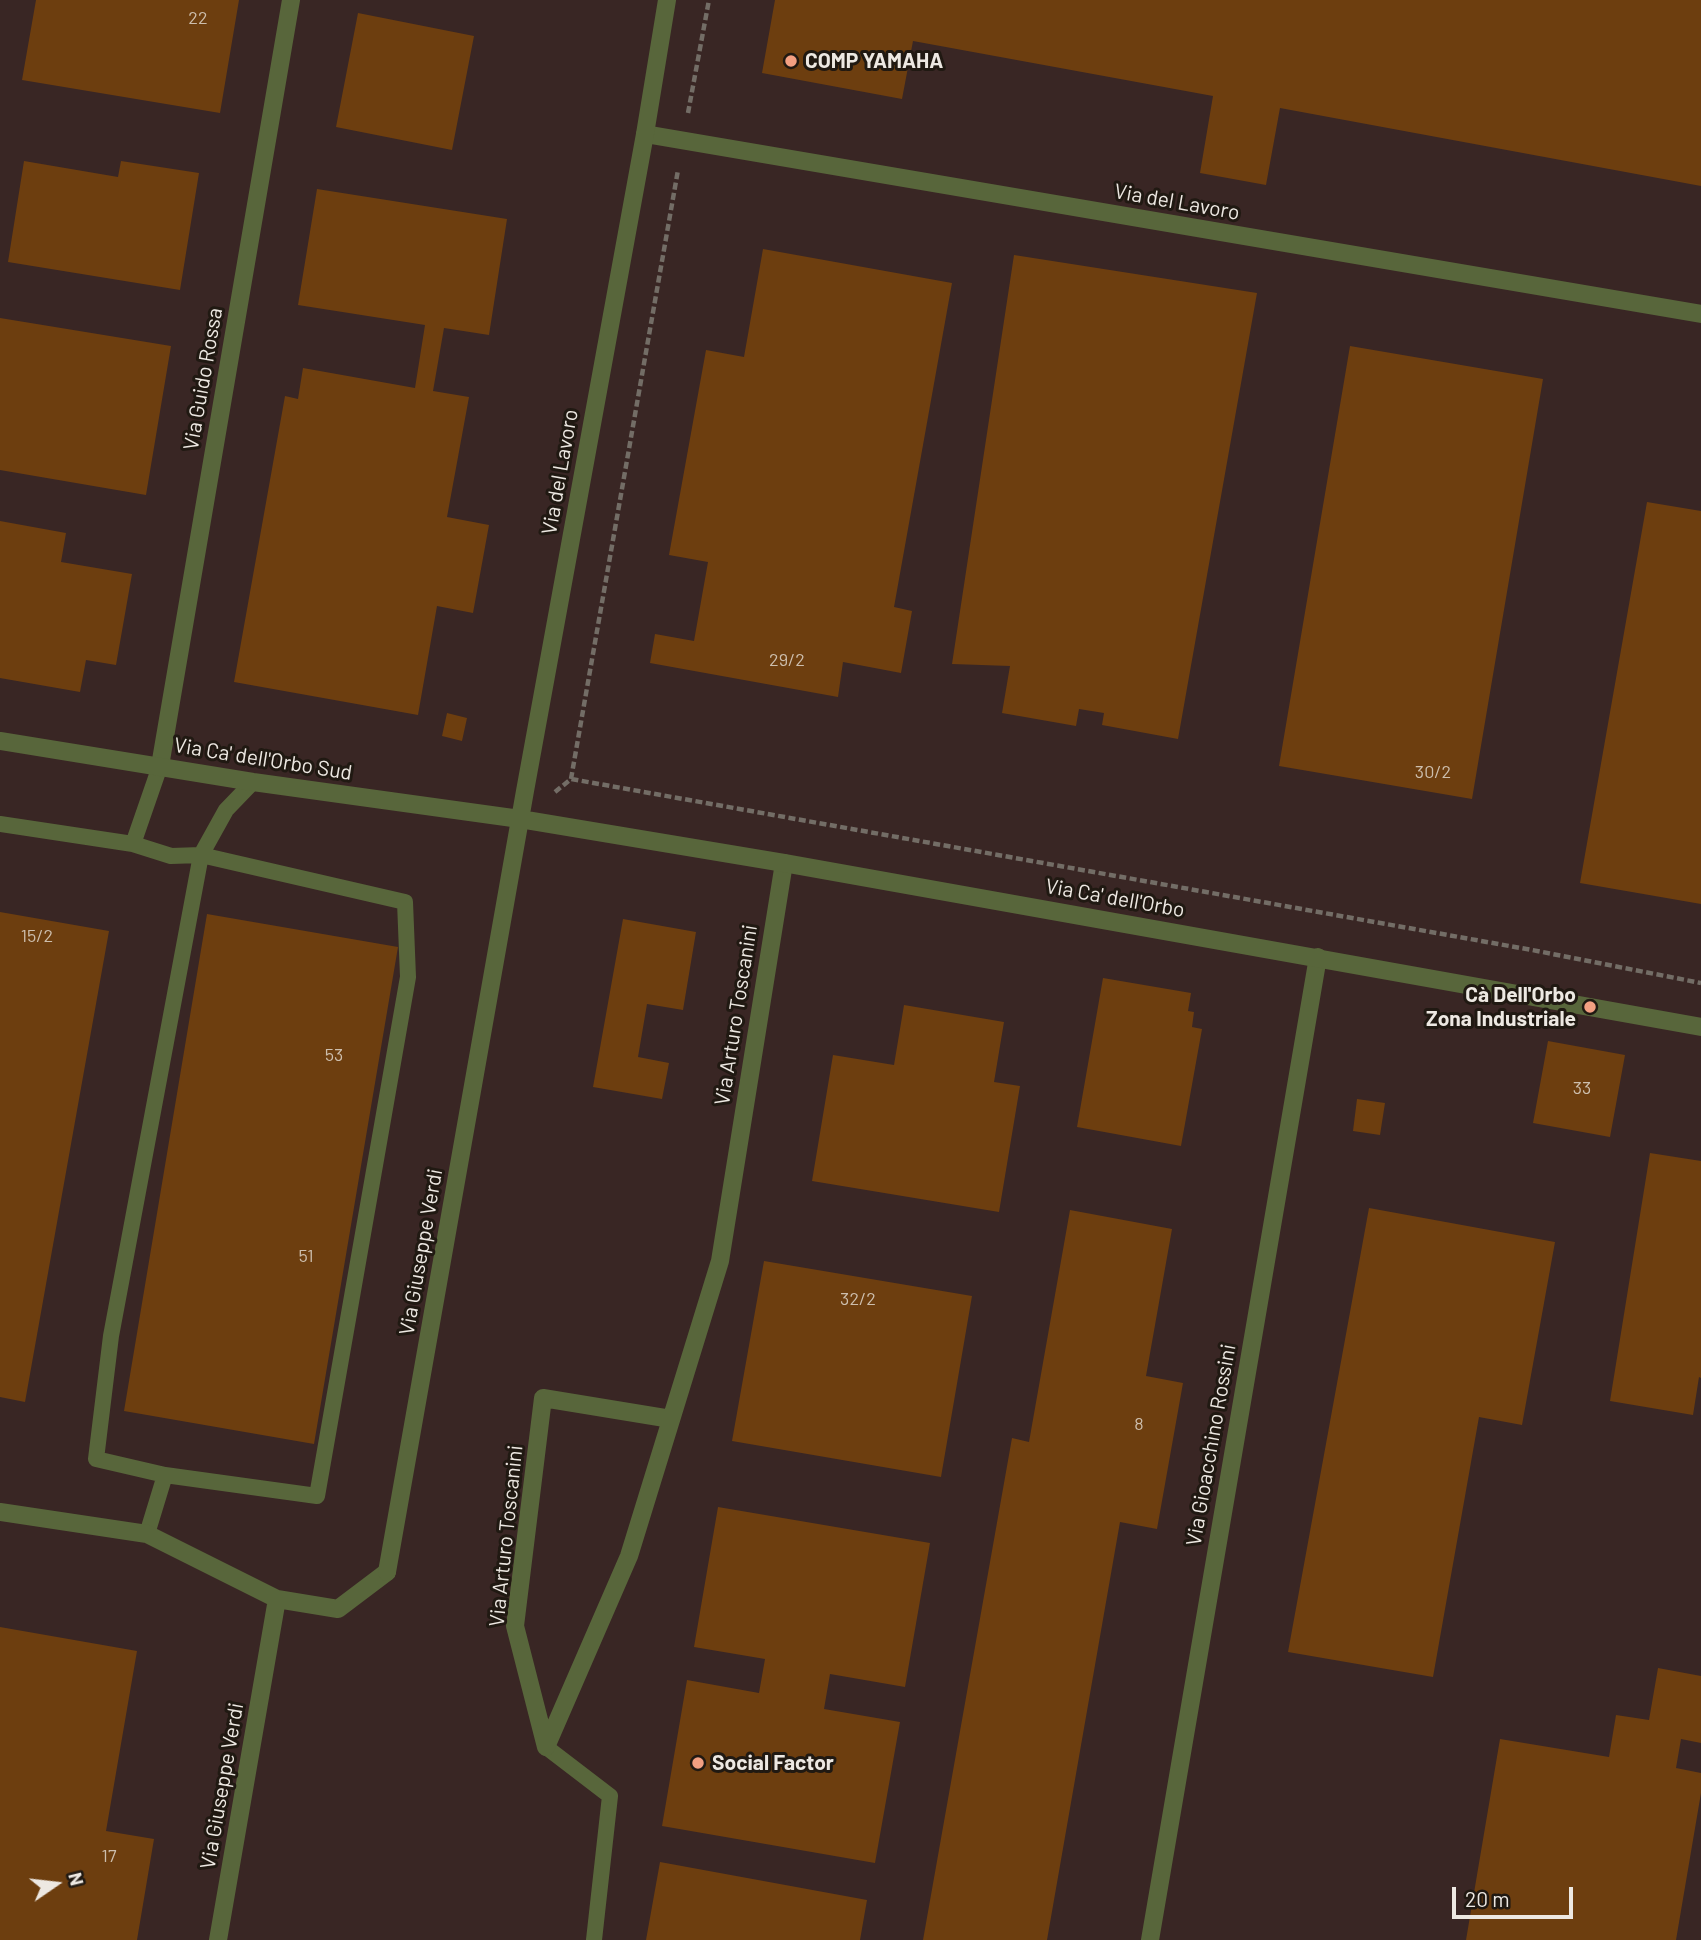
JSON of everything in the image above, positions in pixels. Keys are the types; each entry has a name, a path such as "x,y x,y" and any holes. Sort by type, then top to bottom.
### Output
{"street":[{"name":"Via Guido Rossa","path":"160,766 291,0"},
{"name":"Via del Lavoro","path":"520,819 667,0"},
{"name":"Via del Lavoro","path":"645,134 1701,314"},
{"name":"Via Ca' dell'Orbo Sud","path":"0,741 253,782 520,819"},
{"name":"Via Ca' dell'Orbo","path":"520,819 1318,957 1701,1027"},
{"name":"Via Giuseppe Verdi","path":"0,1512 147,1534 277,1599 338,1609 387,1572 520,819"},
{"name":"Via Arturo Toscanini","path":"546,1747 629,1556 720,1261 784,863"},
{"name":"Via Gioacchino Rossini","path":"1150,1940 1318,957"},
{"name":"Via Arturo Toscanini","path":"546,1747 516,1626 543,1398 671,1419"},
{"name":"Via Giuseppe Verdi","path":"218,1940 277,1599"}],"lane":[{"path":"133,844 160,766"},
{"path":"0,824 133,844 171,856 201,855 405,902 408,977 317,1496 165,1475 96,1459 111,1336 201,855 226,810 253,782"},
{"path":"147,1534 165,1475"},
{"path":"546,1747 610,1796 594,1940"}],"path":[{"path":"520,819 571,779 709,0"},
{"path":"571,779 1532,950 1701,983"}],"shaded area":[{"path":"0,0 1701,0 1701,1940 0,1940"}],"building":[{"path":"36,0 239,0 220,113 22,80"},
{"path":"775,0 1701,0 1701,186 1280,108 1266,185 1200,173 1213,96 913,41 902,99 762,73"},
{"path":"358,13 474,36 452,150 336,127"},
{"path":"24,161 118,177 121,161 199,173 180,290 8,262"},
{"path":"317,189 507,219 489,335 444,328 433,391 469,397 447,517 489,525 473,613 437,606 418,715 234,682 285,396 298,399 303,368 415,388 425,325 298,305"},
{"path":"763,249 952,283 894,607 912,611 901,673 843,662 838,697 650,663 655,634 694,641 708,562 669,555 706,350 744,357"},
{"path":"1014,255 1257,293 1178,739 1102,725 1104,713 1079,709 1076,726 1002,713 1010,666 952,664"},
{"path":"0,318 171,346 146,495 0,470"},
{"path":"1350,346 1543,379 1472,799 1279,766"},
{"path":"1647,502 1701,511 1701,904 1580,883"},
{"path":"0,521 66,533 61,562 132,574 116,665 86,660 80,692 0,678"},
{"path":"447,713 467,718 462,741 442,736"},
{"path":"0,912 109,931 25,1402 0,1397"},
{"path":"207,914 398,947 314,1444 124,1411"},
{"path":"623,919 696,932 683,1010 647,1004 638,1057 669,1063 662,1099 593,1087"},
{"path":"1103,978 1191,993 1188,1011 1194,1012 1192,1027 1202,1029 1181,1146 1077,1127"},
{"path":"904,1005 1004,1022 994,1082 1020,1086 999,1212 812,1181 833,1055 894,1065"},
{"path":"1548,1041 1625,1055 1610,1137 1533,1123"},
{"path":"1357,1099 1385,1103 1380,1135 1353,1131"},
{"path":"1650,1153 1701,1161 1701,1378 1699,1377 1693,1415 1610,1401"},
{"path":"1369,1208 1555,1242 1522,1425 1479,1417 1433,1677 1288,1652"},
{"path":"1070,1210 1172,1229 1146,1376 1183,1383 1157,1529 1120,1522 1047,1940 923,1940 1012,1438 1029,1442"},
{"path":"764,1261 972,1296 941,1477 732,1441"},
{"path":"718,1507 930,1543 905,1687 830,1674 824,1709 900,1722 875,1863 662,1826 687,1680 759,1693 765,1659 694,1647"},
{"path":"0,1627 137,1651 106,1831 154,1839 137,1940 0,1940"},
{"path":"1658,1668 1701,1676 1701,1743 1681,1739 1676,1768 1701,1773 1701,1793 1676,1940 1466,1940 1500,1739 1609,1757 1616,1715 1649,1720"},
{"path":"660,1862 867,1900 860,1940 646,1940"}],"place":[{"name":"COMP YAMAHA","path":"791,61"},
{"name":"Cà Dell'Orbo Zona Industriale","path":"1590,1007"},
{"name":"Social Factor","path":"698,1763"}]}
